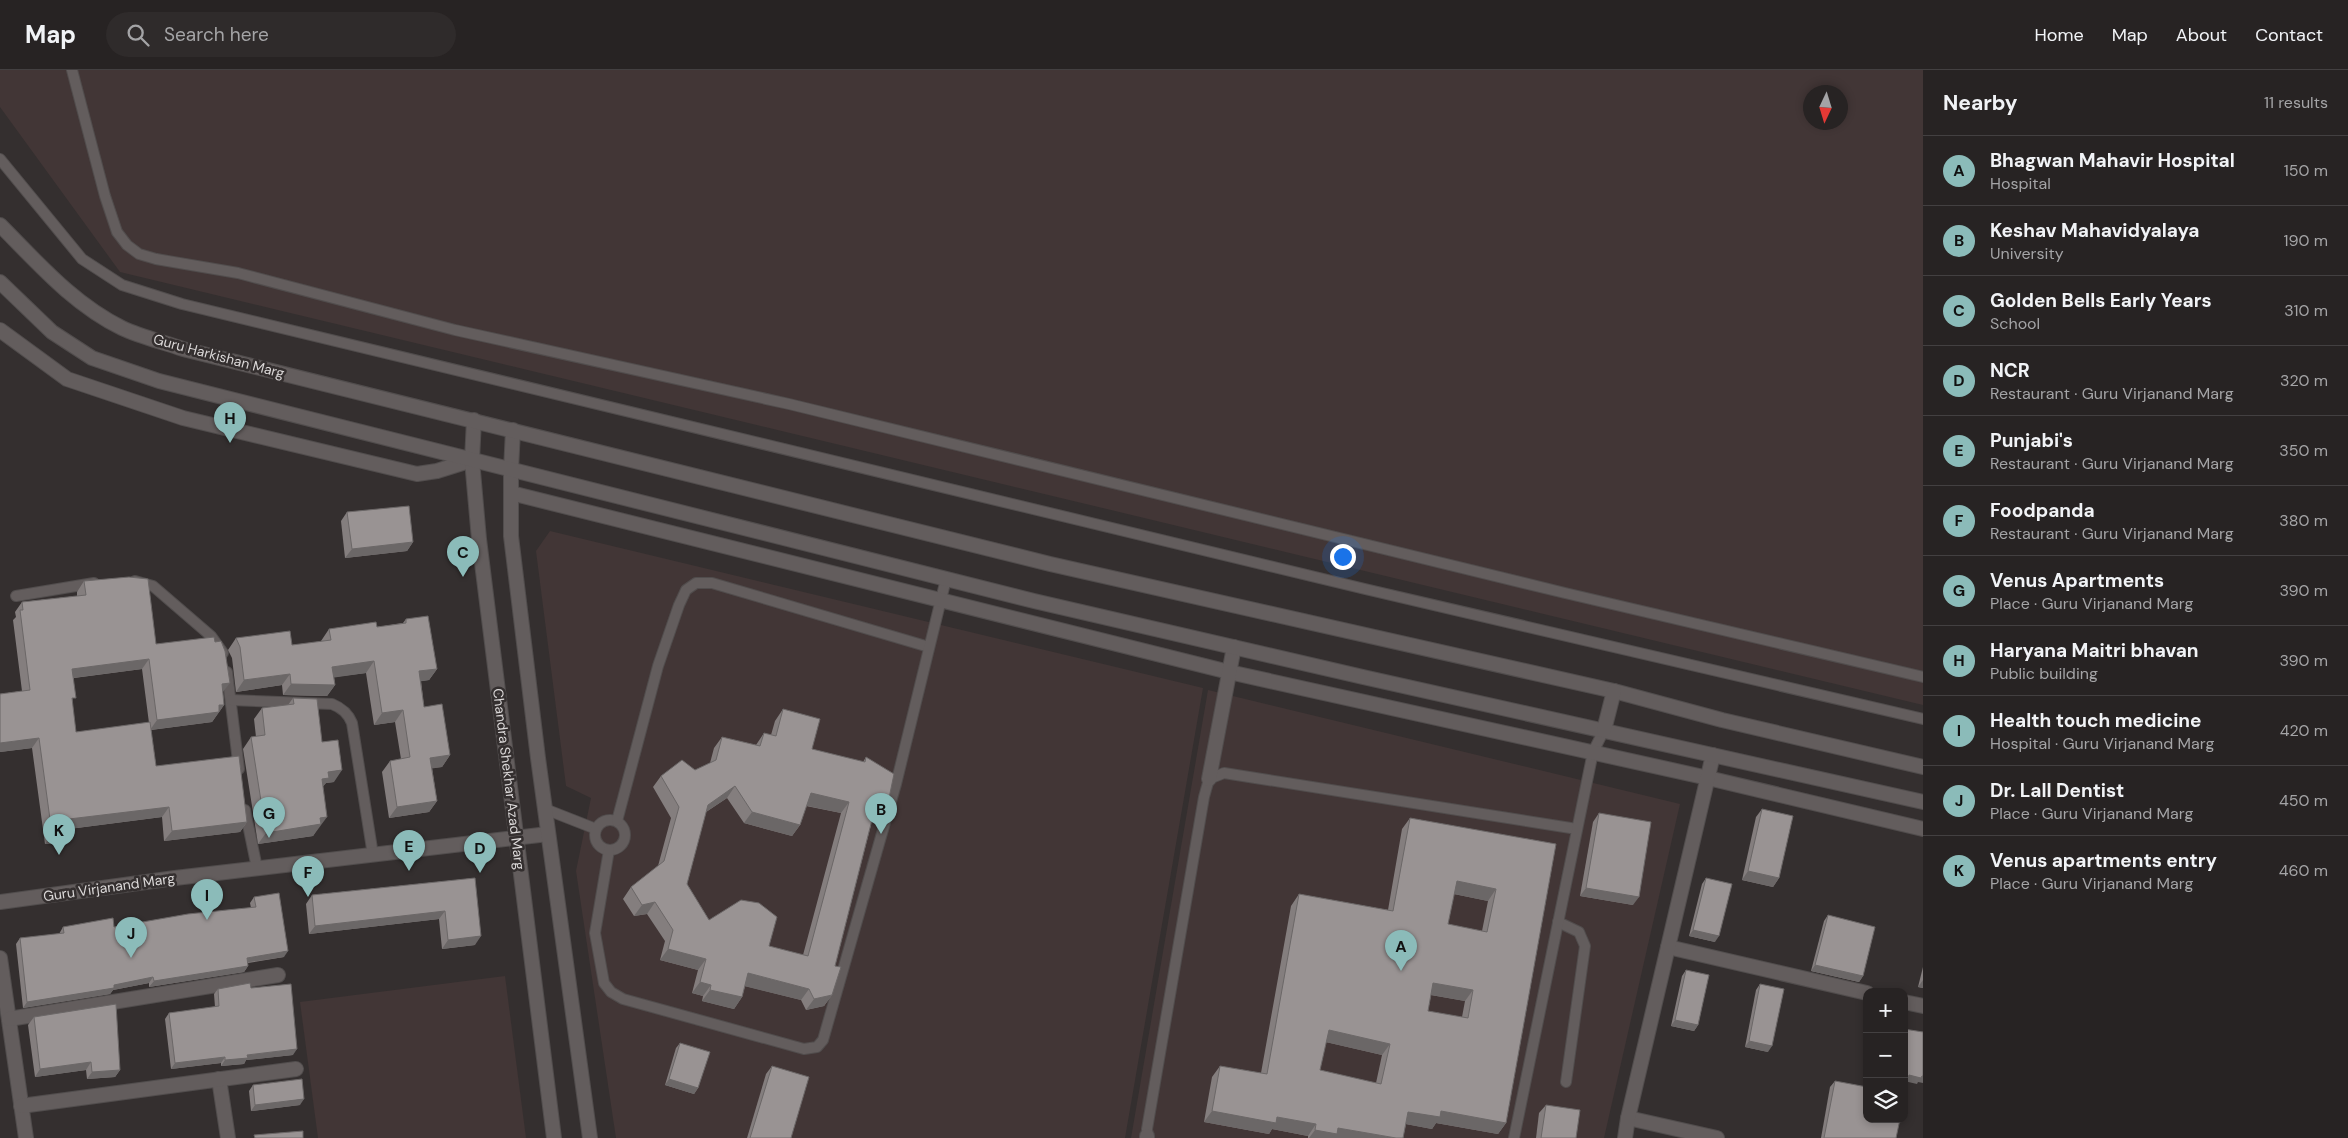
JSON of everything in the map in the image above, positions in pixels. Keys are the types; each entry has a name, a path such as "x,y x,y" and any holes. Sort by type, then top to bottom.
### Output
{"street":[{"name":"Guru Harkishan Marg","path":"0,225 64,290 94,312 123,328 184,349 1050,564 1614,691 1722,720 1923,767"},
{"path":"0,282 52,332 92,358 160,381 946,579 1234,647 1923,802"},
{"path":"0,330 67,379 183,418 417,474 437,471 472,460"},
{"name":"Chandra Shekhar Azad Marg","path":"474,420 472,460 480,548 554,1138"},
{"path":"513,430 510,470 511,536 548,834 590,1138"},
{"path":"511,493 1229,672 1708,778 1923,830"},
{"path":"1210,779 1234,647"},
{"path":"1604,730 1614,691"},
{"path":"1625,1138 1628,1118 1713,755"},
{"name":"Guru Virjanand Marg","path":"0,902 256,868 548,834"},
{"path":"1668,947 1863,992"},
{"path":"0,958 26,1138"},
{"path":"9,1018 278,975"},
{"path":"1908,1003 1923,1006"},
{"path":"22,1106 296,1069"},
{"path":"219,1079 228,1138"},
{"path":"1628,1118 1717,1138"}],"lane":[{"path":"72,70 117,232 127,245 138,254 238,274 455,330 798,407 1556,590 1923,676"},
{"path":"0,159 82,259 122,285 182,304 1365,589 1923,719"},
{"path":"610,850 595,933 604,983 611,992 623,999 781,1043 804,1049 817,1047 823,1040 896,784 946,579"},
{"path":"126,580 140,581 153,586 211,636 221,647 225,660 231,700 241,784"},
{"path":"16,596 102,582"},
{"path":"616,821 658,666 678,605 686,590 696,583 712,583 929,647"},
{"path":"231,700 332,704 341,708 349,715 352,723 373,854"},
{"path":"1514,1138 1593,752 1604,730"},
{"path":"1148,1137 1204,796 1210,779 1224,773 1577,829"},
{"path":"244,803 247,831 256,868"},
{"path":"545,809 596,829"},
{"path":"616,821 624,829 625,839 620,847 610,850 597,843 596,829 603,822 616,821"},
{"path":"1558,922 1579,932 1585,946 1566,1082"}],"shaded area":[{"path":"0,70 1923,70 1923,705 120,272 0,107"},
{"path":"550,531 1203,688 1125,1138 616,1138 576,871 591,798 566,786 536,551"},
{"path":"1208,690 1680,804 1604,1138 1131,1138"},
{"path":"505,976 526,1138 318,1138 300,1002"}],"building":[{"path":"409,506 413,542 352,549 347,512"},
{"path":"129,577 148,579 156,644 214,637 215,642 221,641 225,651 230,683 222,684 224,705 219,705 219,712 157,720 149,659 72,669 76,698 72,698 76,732 150,722 156,766 239,756 247,822 172,831 169,807 69,819 70,828 66,828 66,832 52,834 39,738 0,743 0,694 30,690 20,610 23,610 22,602 86,595 84,581"},
{"path":"428,616 437,669 419,671 424,707 442,704 450,755 430,758 437,801 397,807 390,761 410,757 403,710 382,713 374,661 332,667 335,685 291,684 290,674 244,680 240,647 236,638 290,631 292,645 331,640 329,629 376,622 377,627 406,623 406,619"},
{"path":"293,698 317,699 322,742 338,740 342,770 328,772 329,778 322,779 327,817 320,818 321,824 266,833 251,737 265,735 262,708 294,704"},
{"path":"783,709 820,719 812,749 865,762 866,757 894,774 888,803 877,800 835,966 841,967 832,995 814,999 809,989 748,973 742,997 710,990 711,985 700,982 706,959 668,949 673,930 655,902 642,905 631,887 664,861 679,807 661,776 682,760 695,770 716,760 722,737 760,746 764,733 776,736","holes":["735,786 752,812 800,825 811,793 849,802 808,956 769,946 777,917 759,903 741,900 709,920 687,884 708,805"]},
{"path":"1762,809 1793,816 1779,878 1748,871"},
{"path":"1599,813 1651,822 1639,897 1586,888"},
{"path":"1410,818 1556,844 1506,1123 1441,1111 1440,1117 1408,1112 1403,1138 1396,1138 1338,1128 1337,1134 1315,1130 1316,1124 1277,1117 1276,1123 1212,1111 1220,1066 1267,1074 1299,894 1393,911","holes":["1457,881 1496,889 1487,932 1448,924","1433,983 1473,990 1468,1018 1428,1011","1329,1030 1390,1044 1381,1084 1320,1070"]},
{"path":"475,878 481,936 448,940 445,911 315,926 312,895"},
{"path":"1706,878 1732,884 1719,936 1693,930"},
{"path":"279,893 288,951 247,958 248,966 154,981 153,977 114,985 114,988 27,1002 20,938 64,933 63,927 113,918 114,927 188,914 256,907 254,897"},
{"path":"1828,915 1875,927 1863,976 1815,965"},
{"path":"1686,970 1709,975 1698,1025 1675,1020"},
{"path":"250,983 251,988 291,984 297,1049 247,1055 248,1058 225,1060 225,1057 175,1063 169,1013 219,1006 218,989"},
{"path":"1760,984 1784,989 1772,1046 1749,1041"},
{"path":"116,1004 120,1070 92,1072 91,1062 40,1069 34,1017"},
{"path":"1908,1030 1923,1032 1923,1076 1921,1078 1909,1075 1908,1079"},
{"path":"680,1043 710,1052 698,1088 669,1079"},
{"path":"772,1066 809,1077 791,1138 750,1138"},
{"path":"302,1079 304,1099 255,1105 253,1085"},
{"path":"1835,1081 1863,1086 1863,1123 1899,1123 1896,1138 1824,1138"},
{"path":"1546,1105 1580,1110 1576,1138 1541,1138"},
{"path":"303,1131 303,1138 255,1138 254,1135"}],"place":[{"name":"Haryana Maitri bhavan","path":"230,443"},
{"name":"Golden Bells Early Years","path":"463,577"},
{"name":"Keshav Mahavidyalaya","path":"881,834"},
{"name":"Venus Apartments","path":"269,838"},
{"name":"Venus apartments entry","path":"59,855"},
{"name":"Punjabi's","path":"409,871"},
{"name":"NCR","path":"480,873"},
{"name":"Foodpanda","path":"308,897"},
{"name":"Health touch medicine","path":"207,920"},
{"name":"Dr. Lall Dentist","path":"131,958"},
{"name":"Bhagwan Mahavir Hospital","path":"1401,971"}]}
